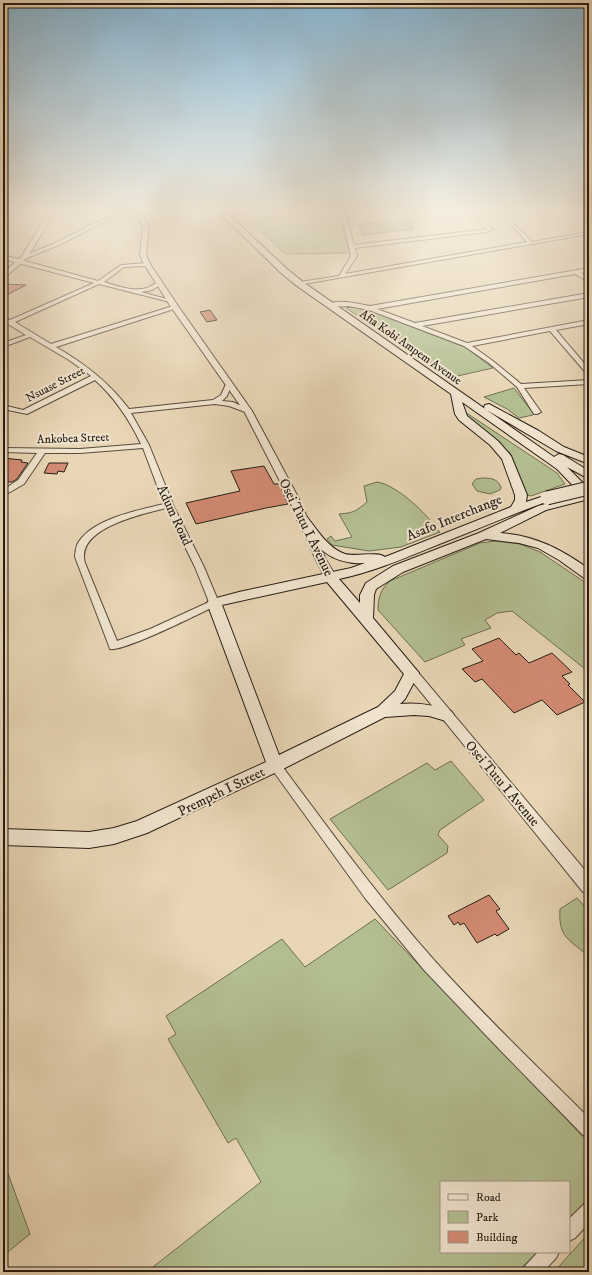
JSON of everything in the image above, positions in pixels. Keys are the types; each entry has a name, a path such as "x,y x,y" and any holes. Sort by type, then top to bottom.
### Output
{"main road":[{"name":"Afia Kobi Ampem Avenue","path":"286,272 589,476"},
{"name":"Afia Kobi Ampem Avenue","path":"291,272 303,284"},
{"name":"Afia Kobi Ampem Avenue","path":"332,304 561,467 589,495"},
{"path":"454,392 458,408 463,418 494,443 507,458 521,500 516,509"},
{"path":"478,402 513,420 567,453 589,461"},
{"name":"Asafo Interchange","path":"366,620 367,595 377,581 445,544 516,509 554,496 589,488"},
{"name":"Asafo Interchange","path":"214,603 247,594 331,578 400,556 483,536 542,508 589,495"},
{"path":"303,520 329,551 339,556 350,559 365,560 400,556"},
{"path":"483,536 511,536 525,539 552,550 589,575"},
{"name":"Osei Tutu I Avenue","path":"331,578 412,673"},
{"name":"Adum Road","path":"214,603 275,765"},
{"name":"Prempeh I Street","path":"3,837 89,840 114,836 140,828 275,765 383,710 400,695 412,673"},
{"path":"383,710 417,708 430,709 446,715"}],"street":[{"path":"68,272 132,291 173,305"},
{"path":"10,322 100,282 115,272"},
{"name":"Osei Tutu I Avenue","path":"153,272 173,305 248,411 293,497 321,560 331,578"},
{"path":"341,276 344,272"},
{"path":"303,284 366,272"},
{"path":"370,308 572,272"},
{"path":"576,272 589,280"},
{"path":"132,291 150,288 160,283"},
{"path":"416,325 589,295"},
{"path":"332,304 352,304 370,308 466,344 491,362 519,386 537,412"},
{"path":"52,346 173,305"},
{"name":"Adum Road","path":"3,319 52,346 95,377 121,402 145,446 170,505 210,588 214,603"},
{"path":"466,344 589,322"},
{"path":"552,329 589,373"},
{"path":"3,345 31,335"},
{"name":"Nsuase Street","path":"3,407 24,412 75,385 95,377"},
{"path":"519,386 589,382"},
{"path":"215,402 224,396 228,384"},
{"path":"127,411 215,402 230,404 248,411"},
{"name":"Ankobea Street","path":"3,450 85,451 145,446"},
{"path":"3,494 21,482 42,451"},
{"path":"170,505 108,523 90,534 82,548 79,556 114,646 154,631 214,603"},
{"name":"Osei Tutu I Avenue","path":"412,673 589,887"},
{"path":"275,765 370,894 429,965 504,1045 589,1129"},
{"path":"570,1231 589,1210"},
{"path":"532,1272 549,1253"}],"green space":[{"path":"346,308 362,308 465,347 493,368 453,377"},
{"path":"514,388 533,415 519,418 507,409 484,397"},
{"path":"465,412 557,473 565,484 531,496 527,495 510,453 470,422"},
{"path":"483,478 497,481 501,488 500,490 490,494 477,491 472,484 476,479"},
{"path":"377,482 391,487 406,497 430,520 428,523 440,532 401,547 369,551 332,545 327,539 331,536 335,541 352,537 339,514 348,513 360,508 367,502 364,486"},
{"path":"496,541 520,544 540,552 589,585 589,672 512,611 497,613 485,620 491,628 461,639 465,645 425,662 378,610 381,594 384,587 390,581 480,543"},
{"path":"451,761 484,800 440,830 438,835 448,846 447,853 388,890 330,819 427,763 435,770"},
{"path":"577,898 589,911 589,957 567,938 561,927 560,909"},
{"path":"375,919 589,1143 589,1199 570,1219 570,1181 440,1181 440,1253 537,1253 517,1272 155,1272 153,1267 261,1182 236,1138 228,1143 168,1039 176,1034 166,1016 282,939 305,967"},
{"path":"3,1160 30,1234 3,1256"},
{"path":"589,1233 589,1272 554,1272"}],"building":[{"path":"3,284 26,285 3,297"},
{"path":"210,310 217,320 207,322 200,312"},
{"path":"3,458 22,460 21,462 28,463 17,479 12,482 3,482"},
{"path":"49,463 68,463 64,472 58,471 57,474 44,473"},
{"path":"264,466 274,484 280,484 288,504 196,524 186,503 240,491 231,471"},
{"path":"499,638 516,655 519,653 529,663 552,653 572,672 562,676 570,684 568,685 585,702 557,715 542,700 514,713 482,679 475,682 462,669 483,661 472,649"},
{"path":"489,895 500,909 496,911 509,929 497,936 495,934 477,943 464,923 460,925 458,922 454,925 448,916"}]}
